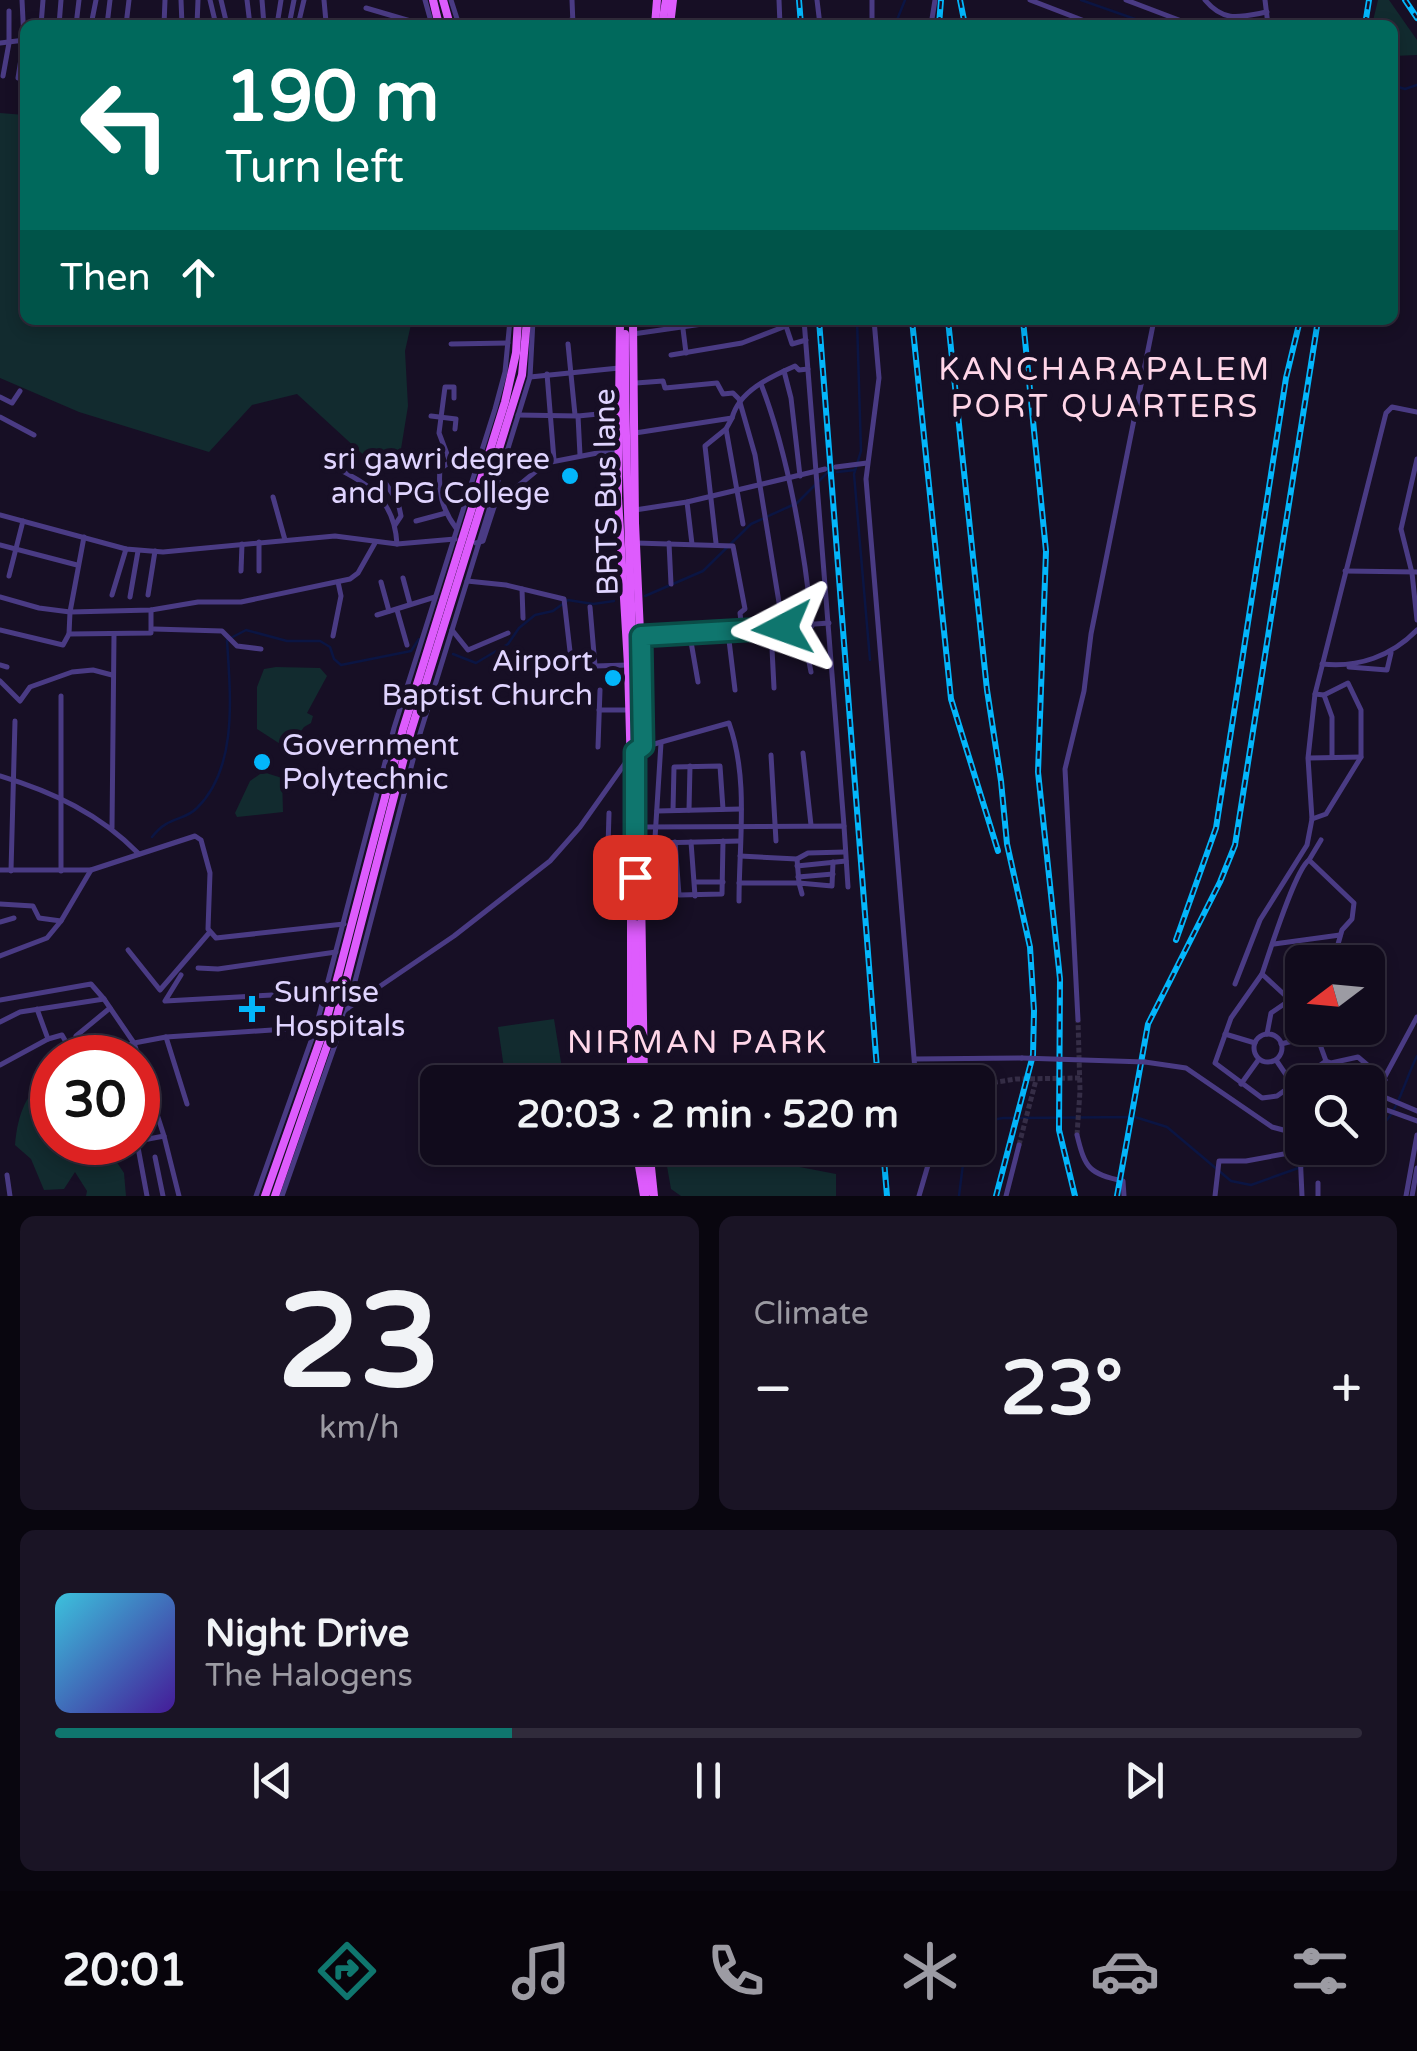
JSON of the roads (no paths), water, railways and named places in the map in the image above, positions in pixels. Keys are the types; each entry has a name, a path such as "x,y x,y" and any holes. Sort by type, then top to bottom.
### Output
{"main road":[{"path":"517,374 518,325"},
{"path":"278,1196 336,1020 402,729 466,541 530,325"},
{"path":"622,325 618,412 635,510 641,636 630,846 637,1065"},
{"name":"BRTS Bus lane","path":"622,325 632,434"},
{"path":"633,325 636,383 619,528 628,710 636,752 640,827 638,1065"},
{"name":"BRTS Bus lane","path":"627,448 636,752 638,1065"},
{"path":"266,1196 324,1028 383,824"},
{"path":"644,1165 649,1196"}],"street":[{"path":"1030,0 1082,20"},
{"path":"1126,0 1178,20"},
{"path":"1146,8 1151,0"},
{"path":"1205,0 1219,16 1232,18 1267,12"},
{"path":"1264,0 1268,20"},
{"path":"366,8 410,20"},
{"path":"2,76 9,43 9,11"},
{"path":"0,43 20,41"},
{"path":"18,78 20,65"},
{"path":"493,502 518,415 517,374 508,342 510,325"},
{"path":"632,334 701,325"},
{"path":"670,355 742,342 780,325"},
{"path":"786,325 792,344 806,340"},
{"path":"804,325 848,887"},
{"path":"874,325 879,378 860,464 866,478 915,1065"},
{"path":"1078,1020 1066,770 1153,325"},
{"path":"683,328 686,353"},
{"path":"451,344 508,342"},
{"path":"568,344 580,455"},
{"path":"716,543 705,446 726,429 739,400 795,366 808,369"},
{"path":"517,374 619,368"},
{"path":"784,371 800,476"},
{"path":"456,528 517,374"},
{"path":"547,374 554,460"},
{"path":"636,383 663,381 665,388 717,382 723,394 734,393 739,400 761,483 786,627 792,641 804,642 811,672"},
{"path":"761,384 806,570 812,626"},
{"path":"278,1196 348,1008 419,737 466,581 466,541 446,513 438,488 440,471 450,462 439,435 446,387 454,387 454,398"},
{"path":"0,398 12,403 20,390"},
{"path":"1235,984 1260,920 1307,844 1312,819 1308,758 1314,694 1386,413 1392,408 1417,412"},
{"path":"518,415 618,412"},
{"path":"432,416 456,419 455,430"},
{"path":"0,417 34,435"},
{"path":"632,434 732,418"},
{"path":"726,429 744,524"},
{"path":"256,1196 316,1027 394,728 435,598 493,502 554,460 627,448"},
{"path":"1417,459 1400,530 1415,572 1417,620"},
{"path":"327,463 374,488 395,525 398,544"},
{"path":"836,467 860,464"},
{"path":"635,510 688,502 825,469"},
{"path":"386,484 400,511 400,520 395,525"},
{"path":"273,497 285,540"},
{"path":"1408,498 1417,497"},
{"path":"688,502 692,544"},
{"path":"416,522 446,513"},
{"path":"0,515 126,549 155,552 335,536 398,544 466,541"},
{"path":"9,576 24,520"},
{"path":"0,630 63,645 69,634 84,537"},
{"path":"258,571 259,542"},
{"path":"0,597 70,612 242,602 356,577 375,543"},
{"path":"636,543 730,545 745,609 740,613 742,630"},
{"path":"669,543 671,584"},
{"path":"0,544 77,566"},
{"path":"241,571 242,544"},
{"path":"112,596 126,549"},
{"path":"130,597 138,551"},
{"path":"148,595 155,552"},
{"path":"1344,571 1415,572"},
{"path":"403,578 410,604"},
{"path":"466,581 565,601 570,660"},
{"path":"333,636 341,596 338,582"},
{"path":"381,582 407,645"},
{"path":"522,590 523,618"},
{"path":"377,615 435,598"},
{"path":"590,607 595,666 628,666"},
{"path":"152,610 154,629"},
{"path":"641,636 829,624"},
{"path":"69,634 149,634 154,629 222,631 236,646 260,649"},
{"path":"452,630 466,649 472,650 508,633"},
{"path":"771,630 774,688"},
{"path":"1345,666 1391,653 1417,630"},
{"path":"728,632 736,690"},
{"path":"690,635 698,682"},
{"path":"112,828 114,636"},
{"path":"1322,664 1387,670 1391,653"},
{"path":"1312,819 1326,814 1362,757 1361,710 1345,666"},
{"path":"0,681 20,700 30,687 72,672 94,670 112,676"},
{"path":"1314,694 1324,694 1348,683"},
{"path":"598,747 600,690"},
{"path":"1324,694 1332,718 1332,757"},
{"path":"61,871 62,696"},
{"path":"599,710 628,710"},
{"path":"11,871 15,721"},
{"path":"348,1008 454,936 550,861 636,752 728,723 735,740 742,824 739,901"},
{"path":"661,743 655,826 662,898"},
{"path":"803,754 811,825"},
{"path":"771,755 776,841"},
{"path":"1308,758 1362,757"},
{"path":"689,810 690,766"},
{"path":"674,810 674,768 720,766 723,810"},
{"path":"0,776 61,799 112,828 139,854"},
{"path":"657,811 741,809"},
{"path":"608,847 609,813"},
{"path":"640,827 844,826"},
{"path":"0,870 92,870 190,836 201,840 210,874 209,933 160,990 128,950"},
{"path":"656,843 740,840"},
{"path":"1285,1090 1277,1096 1258,1096 1214,1063 1242,999 1262,974 1292,897 1295,877 1321,840"},
{"path":"675,842 679,895 695,896 721,895 722,841"},
{"path":"691,842 695,896"},
{"path":"602,884 598,849 630,846"},
{"path":"797,862 808,853 846,852"},
{"path":"740,856 797,862 846,861"},
{"path":"1308,860 1354,902 1352,919 1337,945"},
{"path":"797,862 802,894"},
{"path":"798,880 832,886 833,862"},
{"path":"0,956 40,942 61,921 92,870"},
{"path":"739,882 798,880 833,874"},
{"path":"694,882 722,882"},
{"path":"0,904 33,906 38,918 61,921"},
{"path":"0,922 14,918"},
{"path":"209,933 220,939 344,924"},
{"path":"1274,944 1340,935"},
{"path":"198,968 218,970 336,952"},
{"path":"1262,974 1285,995"},
{"path":"181,975 164,1001 326,992"},
{"path":"0,1000 91,984 129,1035"},
{"path":"0,1022 14,1014 104,999"},
{"path":"1267,1034 1275,1036 1282,1051 1276,1060 1268,1062 1254,1052 1255,1043 1267,1034 1270,1013 1285,1003"},
{"path":"77,1035 110,1008"},
{"path":"37,1009 47,1035"},
{"path":"1385,1080 1417,1018"},
{"path":"160,1039 316,1027"},
{"path":"1225,1034 1255,1043"},
{"path":"166,1038 187,1104"},
{"path":"1281,1044 1285,1042"},
{"path":"1320,1045 1326,1061"},
{"path":"0,1065 30,1049"},
{"path":"1326,1061 1358,1057 1367,1065"},
{"path":"914,1059 1145,1062 1186,1068 1260,1120 1285,1132"},
{"path":"1241,1084 1259,1059"},
{"path":"1276,1060 1285,1073"},
{"path":"1320,1065 1326,1061"},
{"path":"1385,1099 1413,1110"},
{"path":"1385,1110 1417,1121"},
{"path":"160,1124 179,1196"},
{"path":"1077,1135 1088,1167 1102,1177 1123,1181 1124,1196"},
{"path":"1409,1196 1417,1135"},
{"path":"160,1137 164,1136"},
{"path":"1006,1196 1019,1145"},
{"path":"1215,1196 1218,1163 1285,1152"},
{"path":"141,1165 147,1196"},
{"path":"157,1165 163,1196"},
{"path":"919,1196 928,1165"},
{"path":"1302,1165 1302,1196"},
{"path":"1409,1196 1417,1168"},
{"path":"7,1175 10,1196"},
{"path":"1318,1183 1318,1196"}],"waterway":[{"path":"897,20 905,0"},
{"path":"1081,0 1138,20"},
{"path":"1398,87 1417,85"},
{"path":"857,325 861,451 854,474 870,660"},
{"path":"837,472 855,470"},
{"path":"645,596 703,571 751,524 797,503 827,473"},
{"path":"453,654 476,663 508,644 535,615 553,611 568,600 593,604 614,601"},
{"path":"152,837 164,825 197,808 220,772 229,728 227,640 246,630 287,641 320,641 330,647 341,665 411,651 419,639"},
{"path":"1385,1121 1398,1102 1417,1056"},
{"path":"995,1119 1135,1117 1167,1127 1231,1181 1251,1185 1307,1165"},
{"path":"959,1196 963,1165"}],"tunnel":[{"path":"1077,1135 1078,1020"},
{"path":"995,1082 1080,1078"},
{"path":"1019,1145 1036,1080"}],"railway":[{"path":"799,0 801,20"},
{"path":"939,20 941,0"},
{"path":"960,0 964,20"},
{"path":"1366,20 1369,0"},
{"path":"1405,0 1417,18"},
{"path":"819,325 877,1065"},
{"path":"913,325 951,699 998,851"},
{"path":"949,325 987,690 1007,844 1030,947 1034,1011 1033,1055 996,1196"},
{"path":"1023,325 1046,551 1038,772 1060,979 1059,1130 1075,1196"},
{"path":"1176,940 1216,828 1286,378 1299,325"},
{"path":"1117,1196 1148,1024 1235,845 1317,325"},
{"path":"884,1165 887,1196"}],"place":[{"name":"sri gawri degree and PG College","path":"570,476"},
{"name":"Airport Baptist Church","path":"613,678"},
{"name":"Government Polytechnic","path":"262,762"},
{"name":"Sunrise Hospitals","path":"252,1009"}],"district":[{"name":"KANCHARAPALEM PORT QUARTERS","path":"1105,388"},
{"name":"NIRMAN PARK","path":"698,1042"}]}
